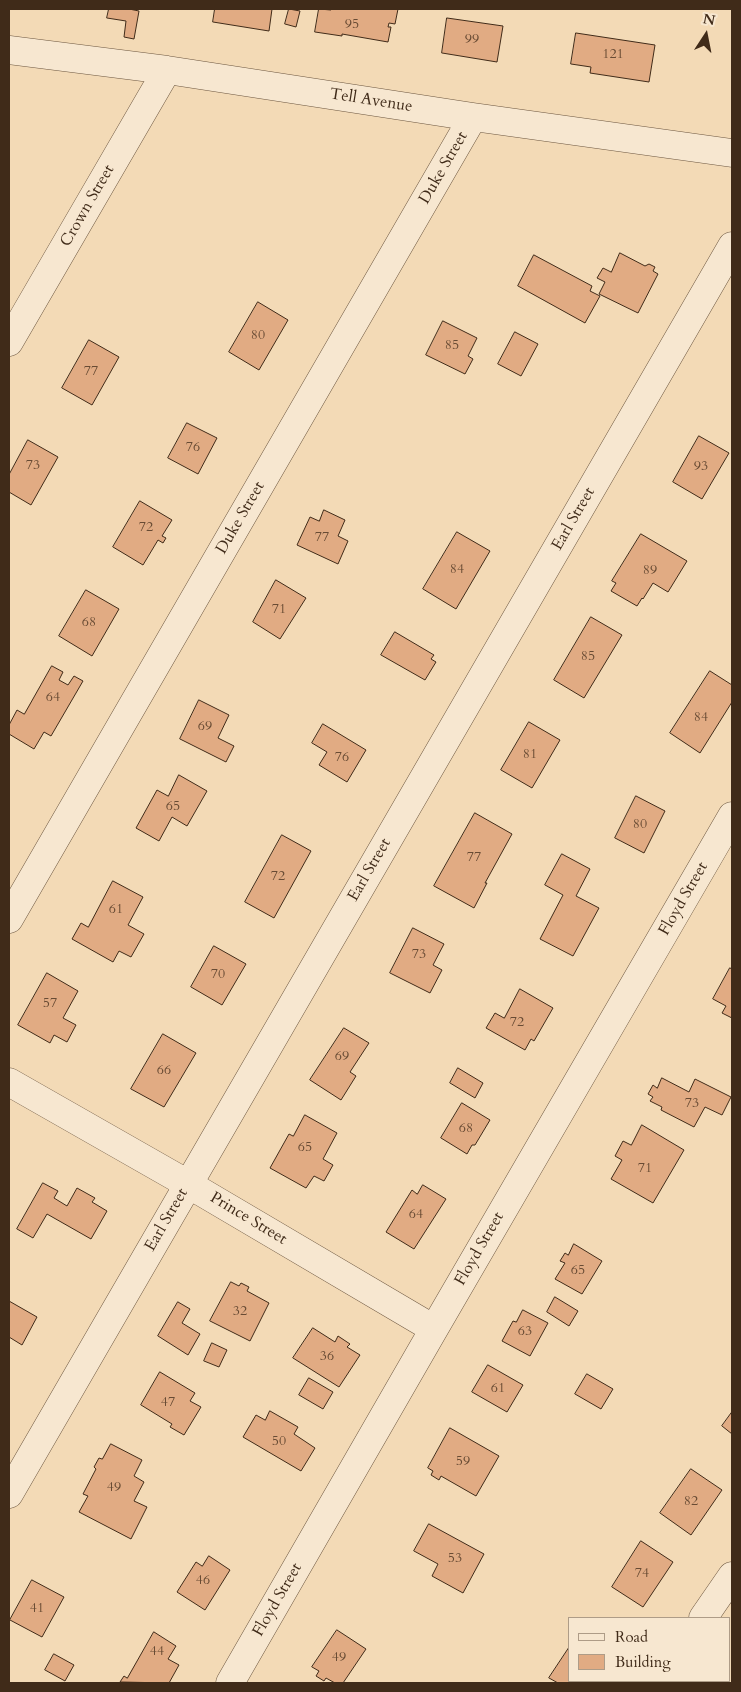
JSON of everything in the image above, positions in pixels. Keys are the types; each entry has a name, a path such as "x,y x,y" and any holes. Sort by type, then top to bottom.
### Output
{"street":[{"name":"Tell Avenue","path":"9,50 167,70 473,117 732,153"},
{"name":"Crown Street","path":"9,342 167,70"},
{"name":"Duke Street","path":"9,919 473,117"},
{"name":"Earl Street","path":"9,1494 732,246"},
{"name":"Floyd Street","path":"230,1683 732,816"},
{"name":"Prince Street","path":"9,1082 188,1184 434,1329"},
{"path":"705,1617 732,1576"}],"building":[{"path":"109,9 139,11 134,39 124,37 126,21 107,18"},
{"path":"215,9 272,9 269,31 213,22"},
{"path":"289,9 300,11 296,27 285,24"},
{"path":"319,9 398,9 395,24 389,23 388,27 391,27 388,42 342,34 342,36 315,32"},
{"path":"447,18 503,26 497,62 442,53"},
{"path":"576,33 655,45 649,82 590,73 591,67 571,64"},
{"path":"620,253 645,266 649,264 655,267 653,271 658,274 638,313 599,294 605,282 597,278 603,268 611,272"},
{"path":"534,255 592,286 590,291 600,296 585,323 518,286"},
{"path":"258,302 288,320 259,370 229,352"},
{"path":"443,321 477,338 468,356 473,359 465,374 426,355"},
{"path":"515,332 538,344 521,376 498,364"},
{"path":"89,340 119,357 92,405 62,388"},
{"path":"187,423 217,438 198,474 168,458"},
{"path":"699,436 729,453 702,499 673,482"},
{"path":"28,440 58,457 31,505 9,492 9,475"},
{"path":"140,501 172,520 162,536 166,538 163,543 158,540 143,565 113,547"},
{"path":"324,510 345,520 338,536 348,541 338,564 297,545 310,517 319,521"},
{"path":"457,532 490,551 456,609 423,589"},
{"path":"641,534 687,561 668,592 653,583 637,606 611,591 616,583 612,581"},
{"path":"276,580 306,598 280,639 253,622"},
{"path":"86,590 119,609 92,656 59,636"},
{"path":"591,617 622,635 584,698 554,680"},
{"path":"395,632 434,655 431,659 436,662 425,680 381,655"},
{"path":"52,666 63,672 59,680 68,685 74,676 83,681 51,736 44,732 34,749 9,734 9,725 17,710 24,714"},
{"path":"710,671 732,685 732,702 700,753 670,733"},
{"path":"199,700 229,715 218,738 234,746 226,762 180,739"},
{"path":"529,722 560,740 532,788 501,770"},
{"path":"323,724 366,750 347,782 319,765 327,752 312,743"},
{"path":"179,775 207,791 187,826 172,817 159,841 136,828 157,790 168,796"},
{"path":"636,796 665,811 644,853 615,838"},
{"path":"475,813 512,834 485,883 487,883 474,908 434,886"},
{"path":"282,835 311,851 274,918 245,902"},
{"path":"562,854 590,869 576,896 599,908 573,956 540,939 563,895 545,885"},
{"path":"113,881 143,897 128,925 144,934 131,957 119,951 113,962 72,939 81,923 88,927"},
{"path":"413,928 444,944 433,965 442,970 430,993 390,973"},
{"path":"214,946 246,964 222,1005 191,987"},
{"path":"730,968 732,969 732,1018 722,1013 726,1006 713,999"},
{"path":"47,973 78,991 63,1018 76,1025 67,1042 54,1035 50,1043 18,1025"},
{"path":"520,989 553,1008 534,1041 531,1039 525,1050 486,1028 495,1013 504,1018"},
{"path":"344,1028 369,1043 350,1072 356,1076 341,1100 310,1080"},
{"path":"163,1034 196,1053 164,1107 131,1089"},
{"path":"458,1068 483,1083 475,1098 450,1083"},
{"path":"662,1078 689,1092 695,1079 731,1097 722,1115 705,1107 694,1127 661,1110 662,1107 650,1101 653,1097 648,1094 653,1085 657,1088"},
{"path":"462,1103 490,1120 475,1145 472,1145 467,1154 441,1138"},
{"path":"305,1115 337,1133 323,1159 333,1165 324,1181 314,1176 306,1188 270,1168 289,1134 293,1136"},
{"path":"642,1125 684,1150 653,1203 611,1179 622,1160 615,1156 623,1141 631,1145"},
{"path":"43,1183 58,1191 54,1198 67,1206 77,1188 95,1198 92,1202 107,1211 91,1239 47,1214 33,1238 17,1229"},
{"path":"423,1185 446,1199 414,1249 386,1232 412,1190 417,1194"},
{"path":"574,1244 602,1261 582,1294 555,1279 565,1263 560,1261 565,1253 568,1255"},
{"path":"231,1282 239,1286 241,1283 249,1287 247,1291 269,1303 250,1341 210,1321"},
{"path":"555,1297 578,1311 569,1326 547,1312"},
{"path":"9,1301 37,1317 22,1345 9,1337"},
{"path":"178,1302 190,1309 182,1323 200,1334 188,1355 158,1336"},
{"path":"523,1310 548,1323 530,1356 502,1341 513,1321 516,1322"},
{"path":"313,1328 335,1342 338,1336 350,1344 347,1347 360,1355 339,1387 293,1358"},
{"path":"212,1343 227,1350 219,1367 204,1361"},
{"path":"488,1365 523,1385 507,1412 472,1392"},
{"path":"160,1372 195,1393 190,1401 201,1407 184,1435 170,1427 172,1424 141,1405"},
{"path":"587,1374 613,1389 601,1409 575,1394"},
{"path":"309,1378 333,1392 323,1409 299,1395"},
{"path":"270,1411 298,1427 294,1434 315,1448 301,1471 243,1437 256,1415 265,1420"},
{"path":"732,1412 732,1434 722,1426"},
{"path":"450,1428 499,1456 476,1496 441,1476 439,1480 431,1475 433,1471 428,1468"},
{"path":"111,1444 142,1460 134,1476 144,1482 134,1501 147,1507 131,1539 79,1512 88,1496 83,1494 96,1469 94,1467 99,1458 102,1459"},
{"path":"691,1469 722,1490 691,1535 660,1513"},
{"path":"429,1524 484,1554 463,1593 432,1576 438,1564 414,1551"},
{"path":"641,1541 673,1562 643,1607 612,1587"},
{"path":"209,1556 230,1570 205,1610 177,1592 196,1562 202,1566"},
{"path":"32,1580 64,1597 42,1637 10,1620"},
{"path":"337,1630 366,1649 343,1683 335,1683 326,1678 324,1681 316,1676 319,1671 312,1667"},
{"path":"154,1632 176,1646 168,1659 179,1665 169,1683 120,1682 124,1676 127,1678"},
{"path":"568,1649 568,1682 594,1682 558,1683 549,1678"},
{"path":"54,1654 74,1665 65,1681 45,1670"}]}
